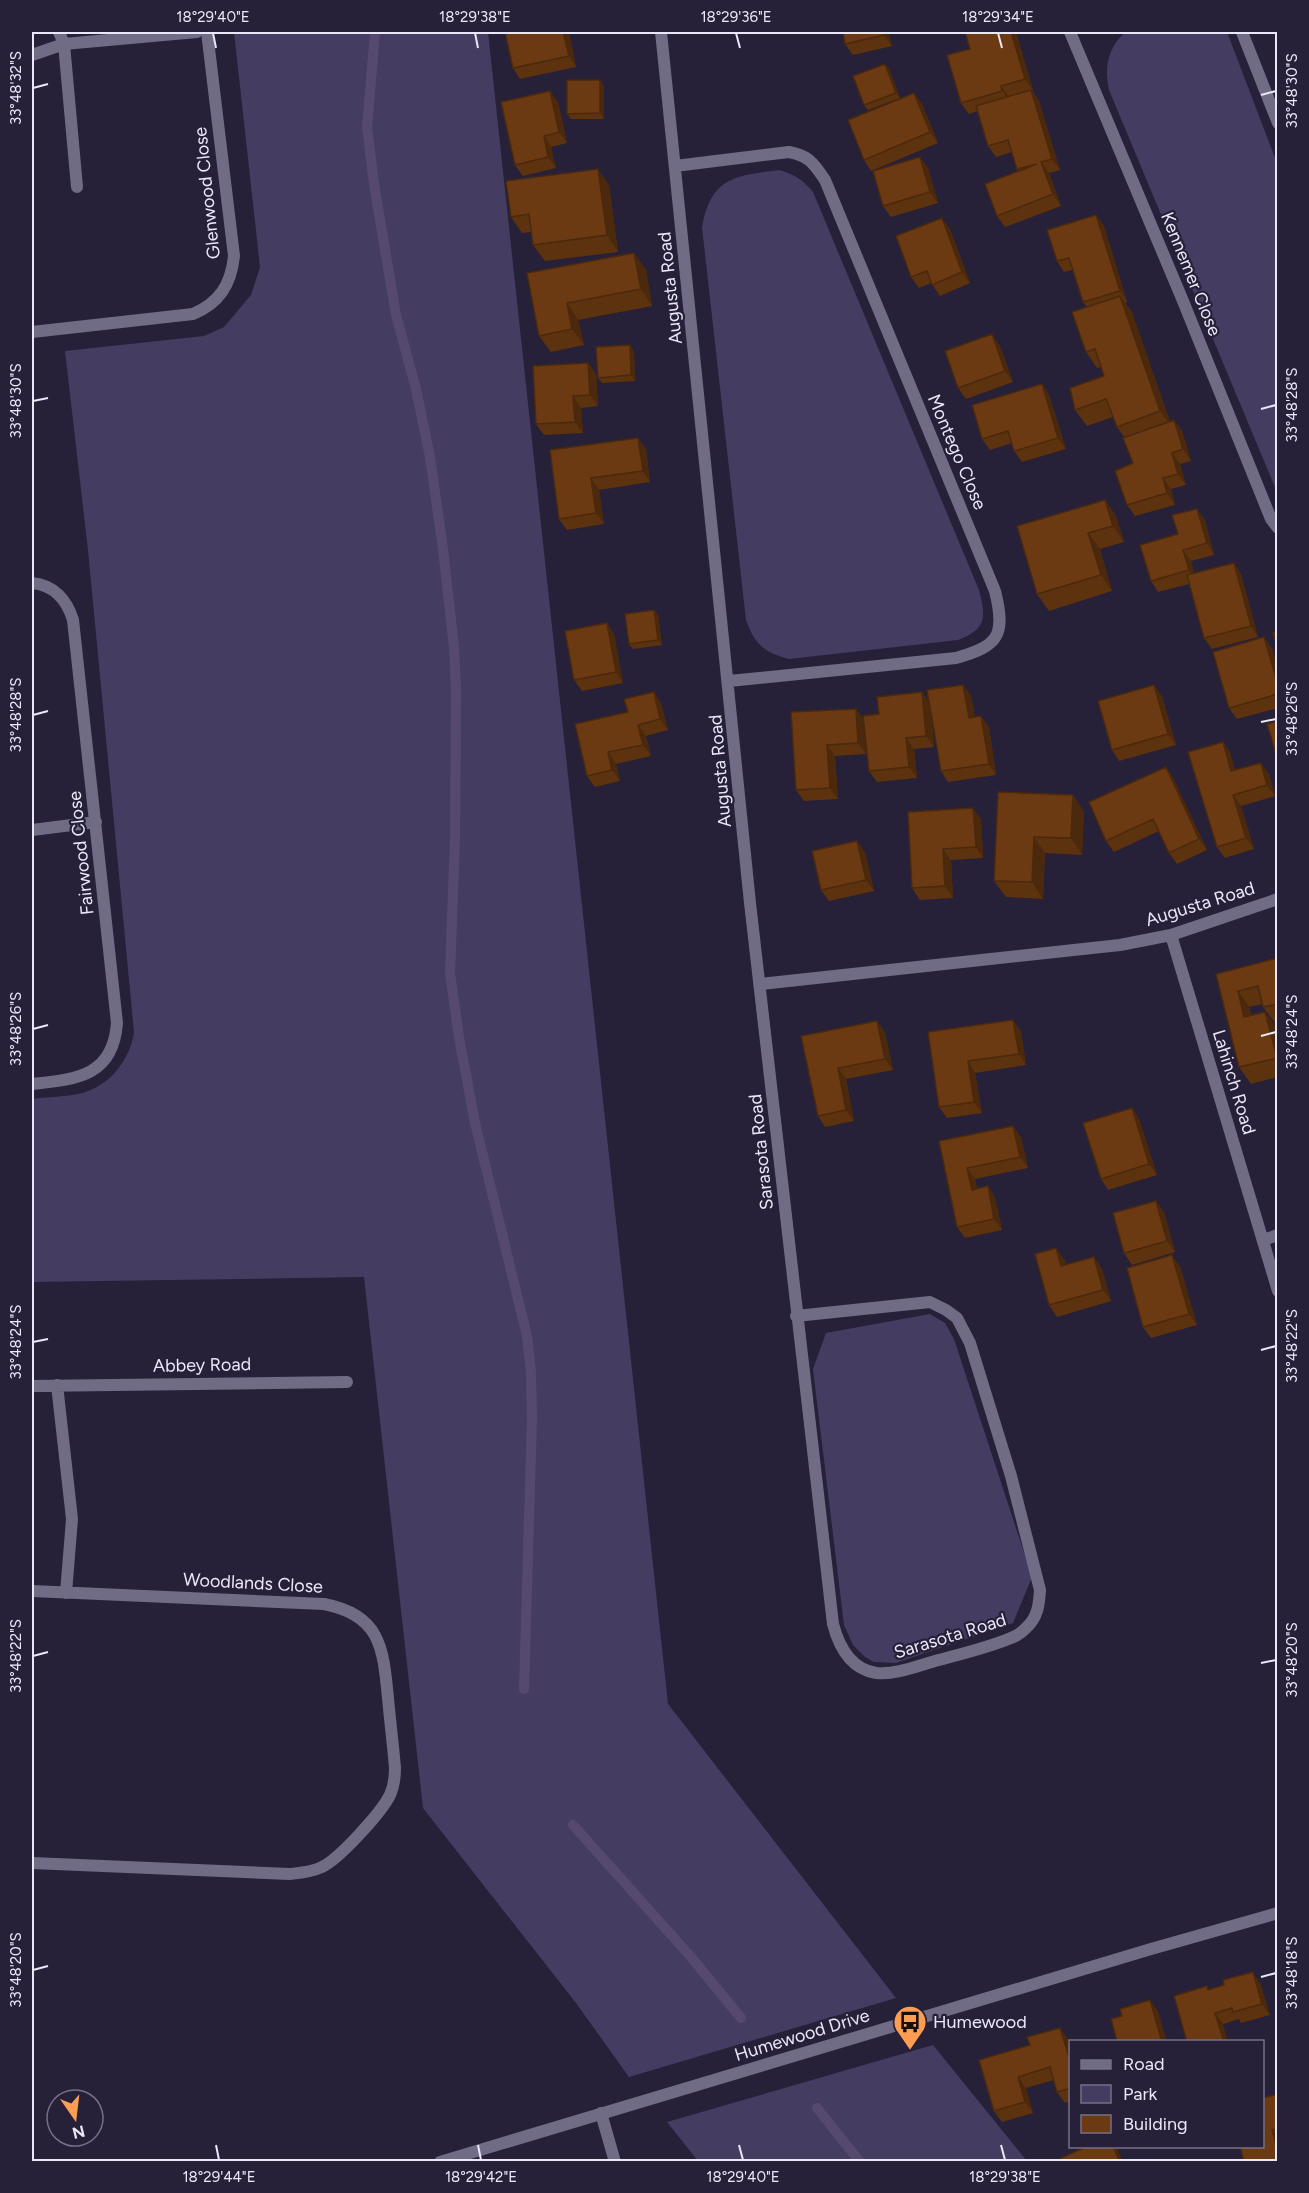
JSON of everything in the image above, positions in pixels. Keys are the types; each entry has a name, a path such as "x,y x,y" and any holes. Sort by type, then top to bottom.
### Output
{"street":[{"path":"59,32 63,44 77,187"},
{"path":"32,55 63,44 197,32"},
{"name":"Glenwood Close","path":"32,332 193,314 212,304 227,286 234,256 207,32"},
{"name":"Augusta Road","path":"661,32 750,903 761,984 1120,945 1171,935 1278,899"},
{"name":"Kennemer Close","path":"1073,32 1271,519 1278,528"},
{"path":"1242,32 1278,123"},
{"name":"Montego Close","path":"675,166 789,152 803,155 814,164 825,180 995,591 1000,613 1001,627 996,638 971,654 956,658 729,681"},
{"name":"Fairwood Close","path":"32,583 49,588 61,596 69,606 73,620 117,1023 116,1037 111,1051 103,1063 92,1072 79,1078 32,1084"},
{"path":"32,830 96,822"},
{"name":"Lahinch Road","path":"1171,935 1278,1291"},
{"name":"Sarasota Road","path":"761,984 796,1316 833,1624 842,1649 850,1660 863,1668 876,1673 893,1672 1014,1637 1034,1619 1039,1605 1040,1590 1011,1476 964,1328 957,1318 930,1302 796,1316"},
{"path":"1263,1240 1278,1235"},
{"name":"Abbey Road","path":"32,1386 347,1382"},
{"path":"57,1385 72,1518 66,1593"},
{"name":"Woodlands Close","path":"32,1591 324,1604 339,1607 366,1623 378,1639 384,1657 395,1768 394,1780 386,1802 337,1857 321,1868 308,1872 290,1874 32,1863"},
{"name":"Humewood Drive","path":"440,2162 1278,1913"},
{"path":"602,2113 615,2162"}],"green space":[{"path":"234,32 488,32 668,1704 896,1998 629,2077 576,2003 423,1808 364,1277 32,1282 32,1099 78,1094 99,1086 116,1072 122,1063 132,1043 134,1032 88,550 65,351 204,336 224,327 251,295 260,267"},
{"path":"1125,32 1227,32 1277,163 1277,492 1109,90 1107,65 1111,51"},
{"path":"779,170 798,178 813,192 979,590 983,608 982,621 975,631 958,640 789,659 762,646 753,636 746,620 702,227 712,198 727,182 750,174"},
{"path":"930,1314 945,1323 954,1339 1032,1577 1013,1623 896,1663 874,1662 853,1645 844,1625 813,1369 826,1333"},
{"path":"933,2045 1027,2161 698,2161 667,2122"}],"building":[{"path":"505,32 563,32 569,56 513,68"},
{"path":"843,32 883,32 884,35 845,44"},
{"path":"965,32 1011,32 1025,79 1001,86 1002,91 961,103 947,55 970,49"},
{"path":"885,64 896,93 864,105 853,76"},
{"path":"567,80 600,80 600,113 567,114"},
{"path":"1031,90 1052,159 1041,162 1053,194 997,216 985,184 1037,164 1017,169 1008,140 988,146 976,106"},
{"path":"550,91 559,132 544,136 548,157 515,165 501,102"},
{"path":"914,93 930,132 864,160 848,120"},
{"path":"920,157 930,192 883,206 873,171"},
{"path":"598,169 607,235 533,245 529,214 511,217 506,181"},
{"path":"1096,215 1120,291 1083,302 1069,258 1057,261 1047,230"},
{"path":"942,218 962,272 932,285 927,271 911,277 896,236"},
{"path":"634,253 641,289 567,303 572,329 539,336 527,273"},
{"path":"1120,296 1160,411 1117,427 1106,399 1075,410 1070,388 1104,376 1095,349 1086,352 1072,312"},
{"path":"992,334 1005,371 958,388 945,351"},
{"path":"630,345 631,375 598,378 596,347"},
{"path":"588,363 590,395 573,396 575,422 536,424 533,366"},
{"path":"1042,384 1058,438 1014,451 1008,431 982,439 972,405"},
{"path":"1174,420 1183,449 1172,453 1178,474 1163,478 1167,493 1127,505 1115,471 1133,463 1123,438"},
{"path":"638,438 643,471 591,478 596,513 559,519 550,450"},
{"path":"1105,500 1113,526 1088,533 1101,575 1037,594 1017,526"},
{"path":"1197,509 1207,543 1183,550 1189,570 1151,581 1140,545 1178,534 1172,515"},
{"path":"1234,563 1251,626 1204,638 1187,575"},
{"path":"654,610 658,640 629,644 625,614"},
{"path":"607,623 616,672 574,680 565,631"},
{"path":"1278,632 1278,648 1273,633"},
{"path":"1264,637 1278,685 1278,694 1229,708 1213,652"},
{"path":"963,685 969,718 981,716 989,764 941,771 927,690"},
{"path":"1154,685 1168,734 1112,750 1098,701"},
{"path":"654,692 660,719 638,725 643,745 608,752 612,770 587,776 575,724 628,712 624,699"},
{"path":"922,692 926,736 906,738 909,767 869,771 863,716 879,714 877,697"},
{"path":"856,709 858,743 827,745 830,788 796,790 791,712"},
{"path":"1278,721 1278,760 1267,724"},
{"path":"1223,742 1231,771 1261,763 1267,785 1233,795 1246,838 1217,847 1188,752"},
{"path":"1166,767 1199,839 1169,853 1153,819 1106,841 1089,802"},
{"path":"998,792 1073,795 1071,838 1034,837 1032,882 994,881"},
{"path":"973,808 976,847 943,849 945,886 912,888 908,812"},
{"path":"857,841 866,880 821,890 812,851"},
{"path":"1278,958 1278,1004 1263,1007 1258,986 1238,991 1244,1017 1265,1012 1277,1058 1239,1067 1216,974"},
{"path":"1013,1020 1019,1054 968,1061 974,1102 939,1107 928,1032"},
{"path":"877,1021 885,1059 838,1068 846,1110 818,1116 801,1036"},
{"path":"1132,1108 1149,1164 1101,1179 1083,1123"},
{"path":"1013,1126 1020,1157 967,1168 972,1190 988,1186 994,1219 957,1227 939,1141"},
{"path":"1156,1201 1167,1241 1124,1253 1113,1213"},
{"path":"1056,1248 1061,1266 1094,1257 1103,1290 1049,1305 1035,1254"},
{"path":"1172,1255 1189,1314 1143,1327 1127,1268"},
{"path":"1253,1972 1262,2004 1233,2012 1232,2008 1215,2013 1223,2040 1186,2040 1174,1996 1207,1986 1208,1990 1224,1985 1223,1980"},
{"path":"1150,2000 1161,2040 1117,2040 1111,2019 1122,2016 1120,2009"},
{"path":"1060,2028 1069,2057 1069,2089 1057,2092 1050,2067 1018,2077 1025,2102 994,2111 979,2060 1030,2045 1027,2037"},
{"path":"1278,2094 1278,2128 1272,2130 1278,2150 1278,2162 1244,2162 1240,2148 1264,2148 1264,2098"},
{"path":"1084,2148 1114,2148 1120,2162 1063,2162 1061,2158"}],"waterway":[{"path":"375,32 367,127 374,184 396,315 416,389 430,457 454,647 455,838 450,973 475,1123 527,1336 531,1373 532,1417 524,1689"},
{"path":"573,1825 691,1957 741,2018"},
{"path":"817,2108 860,2162"}],"place":[{"name":"Humewood","path":"910,2051"}]}
